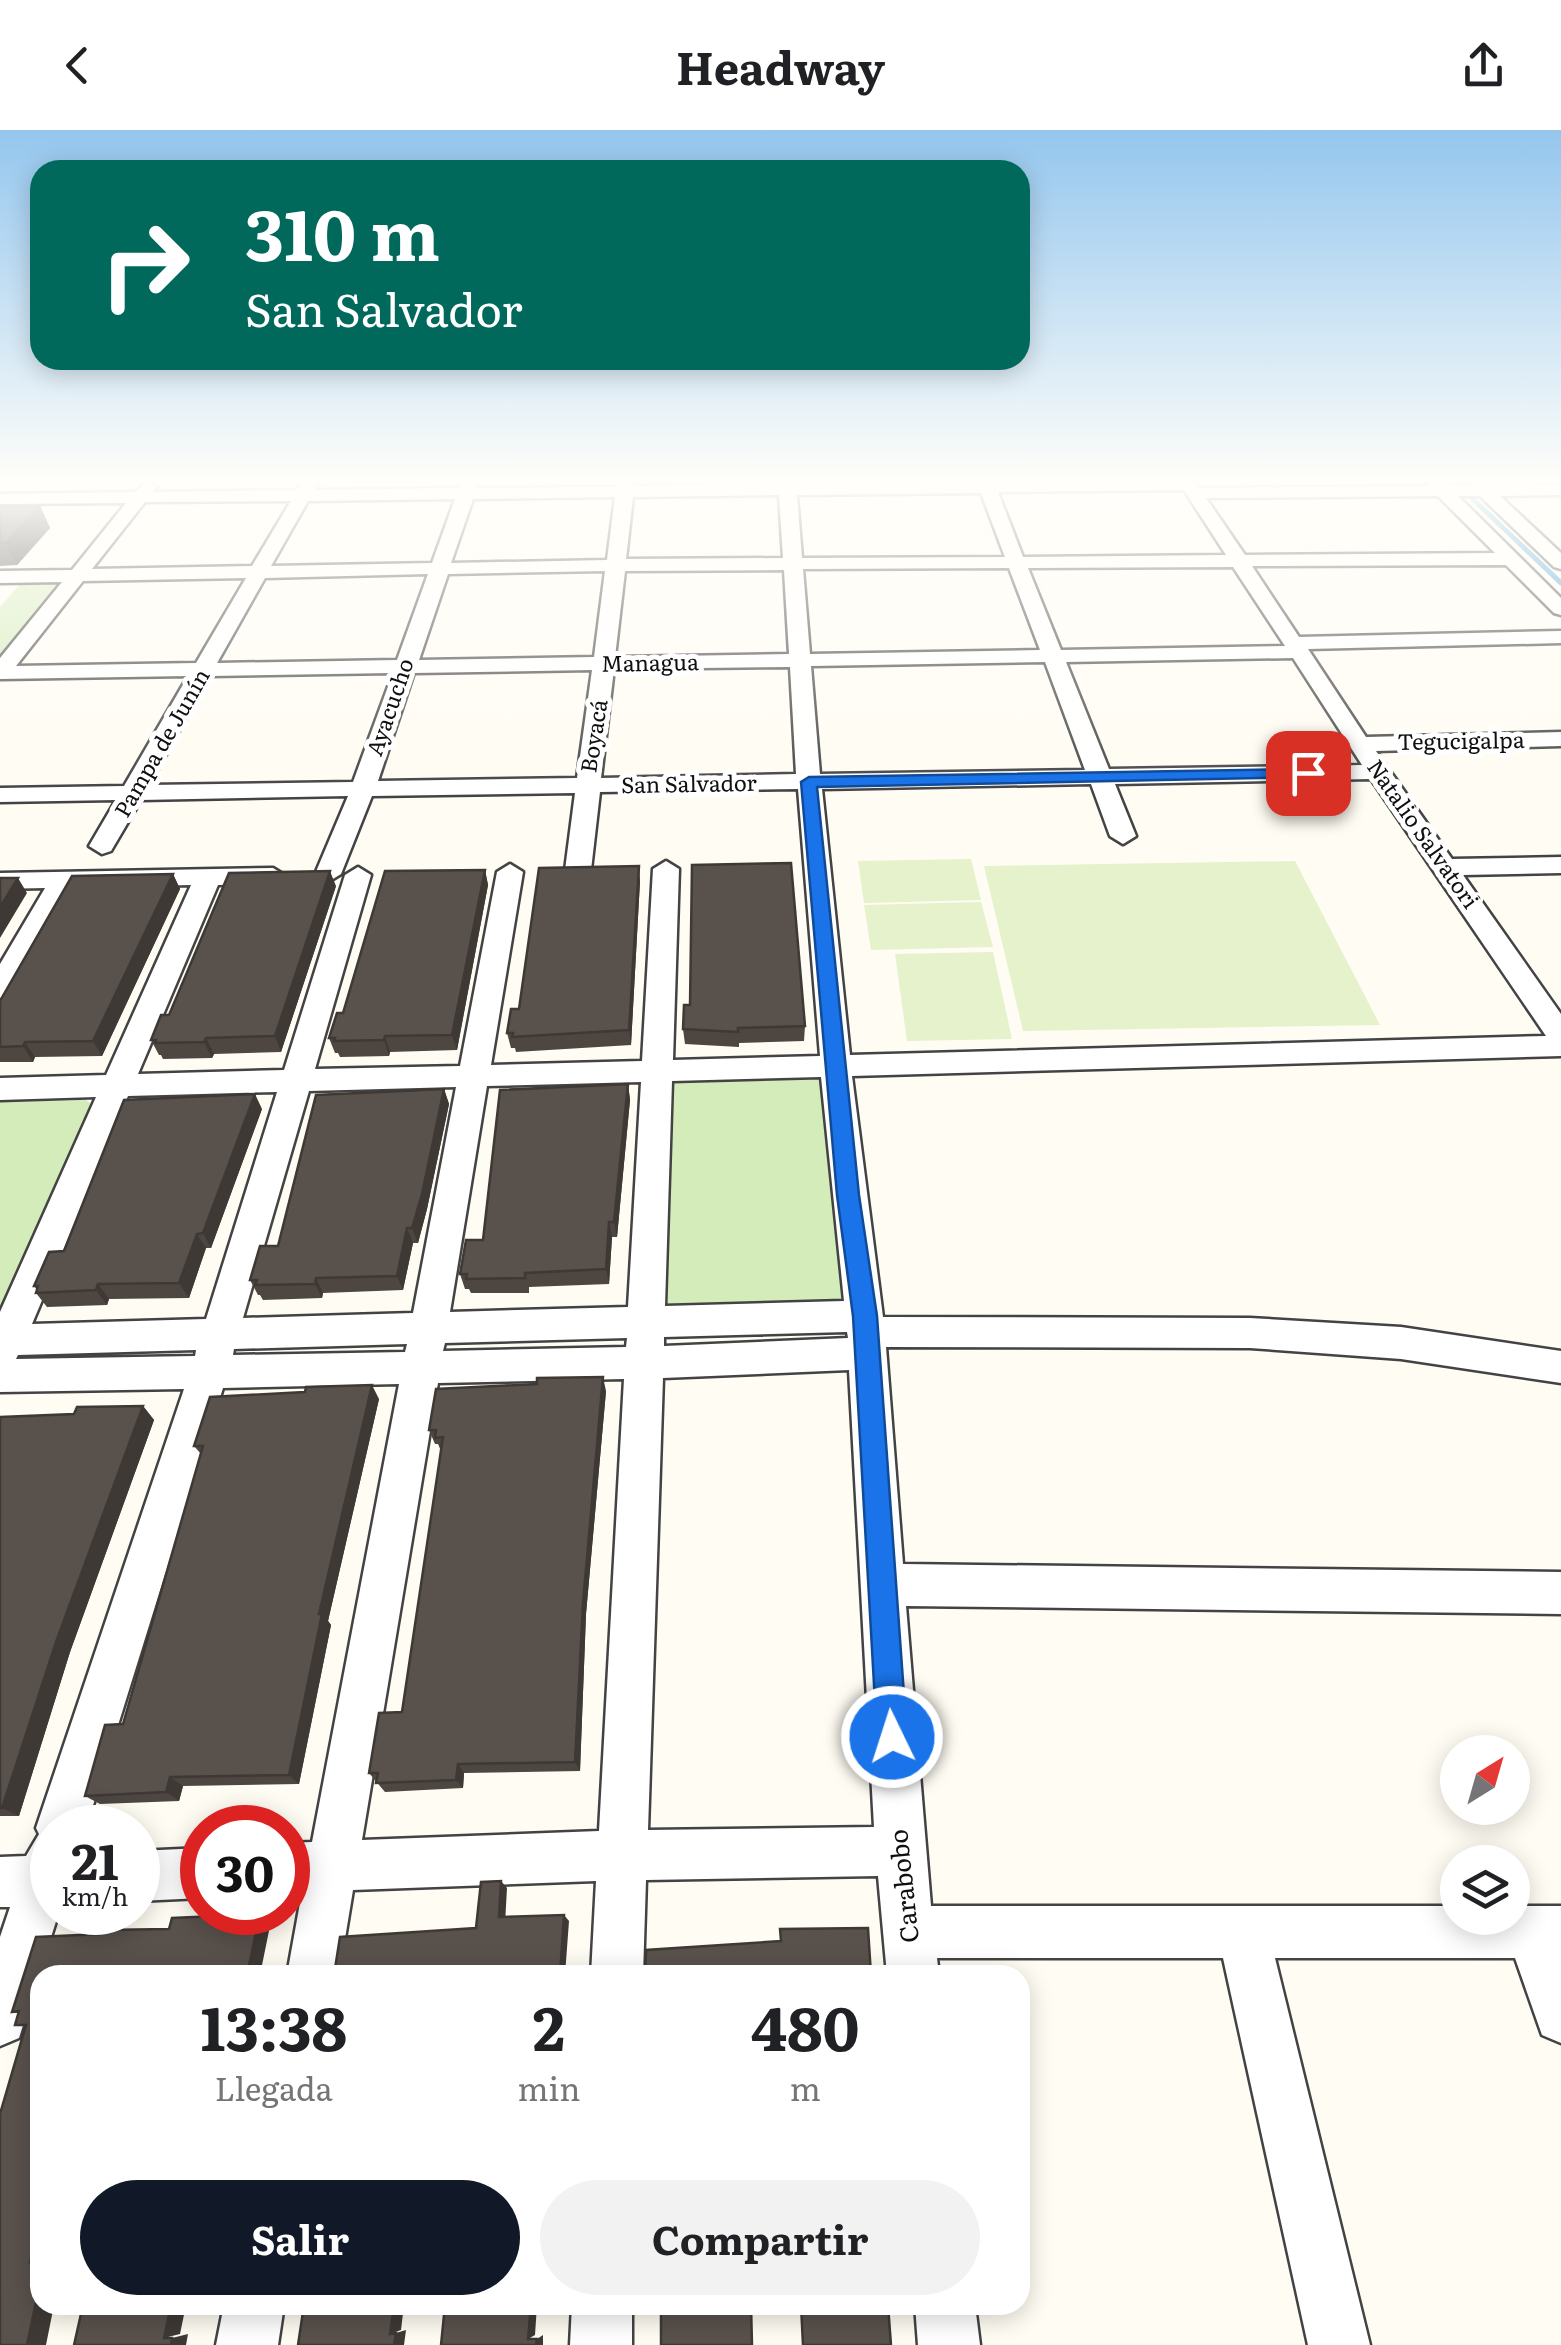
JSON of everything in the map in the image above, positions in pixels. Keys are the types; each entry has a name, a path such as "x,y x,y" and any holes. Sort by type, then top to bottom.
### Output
{"street":[{"path":"0,672 69,585"},
{"name":"Pampa de Junín","path":"102,846 251,585"},
{"name":"Ayacucho","path":"68,1805 209,1371 355,875 363,788 432,585"},
{"name":"Boyacá","path":"578,870 615,585"},
{"name":"Carabobo","path":"795,585 809,782 848,1195 866,1334 900,1851 911,1954"},
{"path":"1027,585 1122,836"},
{"name":"Natalio Salvatori","path":"1254,585 1561,1036"},
{"path":"1537,585 1561,609"},
{"path":"1297,647 1561,638"},
{"name":"Managua","path":"0,672 1052,657 1297,647"},
{"name":"Tegucigalpa","path":"1361,744 1561,739"},
{"name":"San Salvador","path":"0,795 1378,772"},
{"path":"781,865 819,864"},
{"path":"1447,867 1561,865"},
{"path":"618,1965 666,869"},
{"path":"313,1965 310,1867 424,1347 476,1078 500,872 613,870"},
{"path":"0,880 355,875"},
{"path":"2,1353 208,878"},
{"path":"0,989 64,880"},
{"path":"0,1090 1561,1046"},
{"path":"2,1353 209,1371 646,1322 866,1334 1250,1334 1401,1343 1561,1367"},
{"path":"2,1353 219,1333 644,1362 866,1334"},
{"path":"882,1585 1561,1593"},
{"path":"310,1867 623,1855 900,1851"},
{"path":"0,2019 30,1902"},
{"path":"911,1954 1243,1931 1546,1932 1561,2016"},
{"path":"1243,1931 1339,2345"},
{"path":"247,2345 252,2315"},
{"path":"601,2345 602,2315"},
{"path":"946,2315 949,2345"}],"green space":[{"path":"19,585 69,585 0,672 0,607"},
{"path":"971,859 981,900 864,903 858,861"},
{"path":"1295,861 1380,1025 1023,1031 984,866"},
{"path":"981,902 993,947 871,950 864,905"},
{"path":"993,952 1012,1039 907,1041 895,954"},
{"path":"838,1068 865,1316 646,1322 655,1072"},
{"path":"86,1100 95,1107 0,1323 0,1102"}],"building":[{"path":"791,863 805,1026 738,1028 738,1032 683,1029 684,1005 690,1005 692,865"},
{"path":"639,866 629,1030 512,1037 513,1033 507,1033 511,1009 519,1009 539,868"},
{"path":"485,870 452,1035 385,1036 384,1040 329,1038 337,1013 343,1013 385,871"},
{"path":"330,871 275,1036 206,1038 204,1042 151,1040 161,1015 169,1015 229,873"},
{"path":"173,874 93,1041 25,1042 23,1046 0,1047 0,1001 72,876"},
{"path":"0,878 18,878 0,907"},
{"path":"628,1084 606,1269 525,1273 525,1278 466,1279 467,1274 460,1274 466,1240 483,1240 500,1090"},
{"path":"444,1089 422,1194 412,1228 407,1228 397,1276 316,1278 315,1284 255,1285 257,1280 250,1280 260,1246 278,1246 316,1095"},
{"path":"255,1094 203,1233 197,1234 179,1283 98,1284 96,1290 36,1293 38,1286 34,1286 49,1252 64,1251 124,1100"},
{"path":"603,1377 583,1603 575,1762 458,1764 456,1780 376,1783 378,1773 369,1773 379,1713 402,1712 443,1437 435,1438 436,1430 429,1430 436,1389 537,1384 537,1378"},
{"path":"372,1385 319,1614 289,1775 170,1777 166,1792 85,1796 105,1725 123,1724 203,1446 194,1446 210,1397"},
{"path":"143,1406 0,1808 0,1417 74,1414 77,1407"},
{"path":"501,1881 499,1917 564,1915 561,1965 336,1965 340,1937 476,1928 481,1882"},
{"path":"172,1918 180,1918 180,1935 256,1935 249,1965 30,1965 30,2315 33,2315 27,2345 0,2345 0,2114 26,2025 15,2025 19,2011 12,2012 36,1937 160,1935 160,1929 169,1929"},
{"path":"868,1928 870,1965 645,1965 646,1950 781,1941 780,1929"},
{"path":"81,2315 169,2315 164,2338 172,2338 171,2345 74,2345"},
{"path":"302,2315 393,2315 390,2334 396,2333 394,2345 298,2345"},
{"path":"444,2315 530,2315 528,2339 537,2339 536,2345 441,2345"},
{"path":"661,2315 751,2315 752,2345 661,2345"},
{"path":"802,2315 889,2315 891,2345 803,2345"}],"route":[{"path":"892,1737 865,1316 848,1195 809,782 1308,773"}]}
